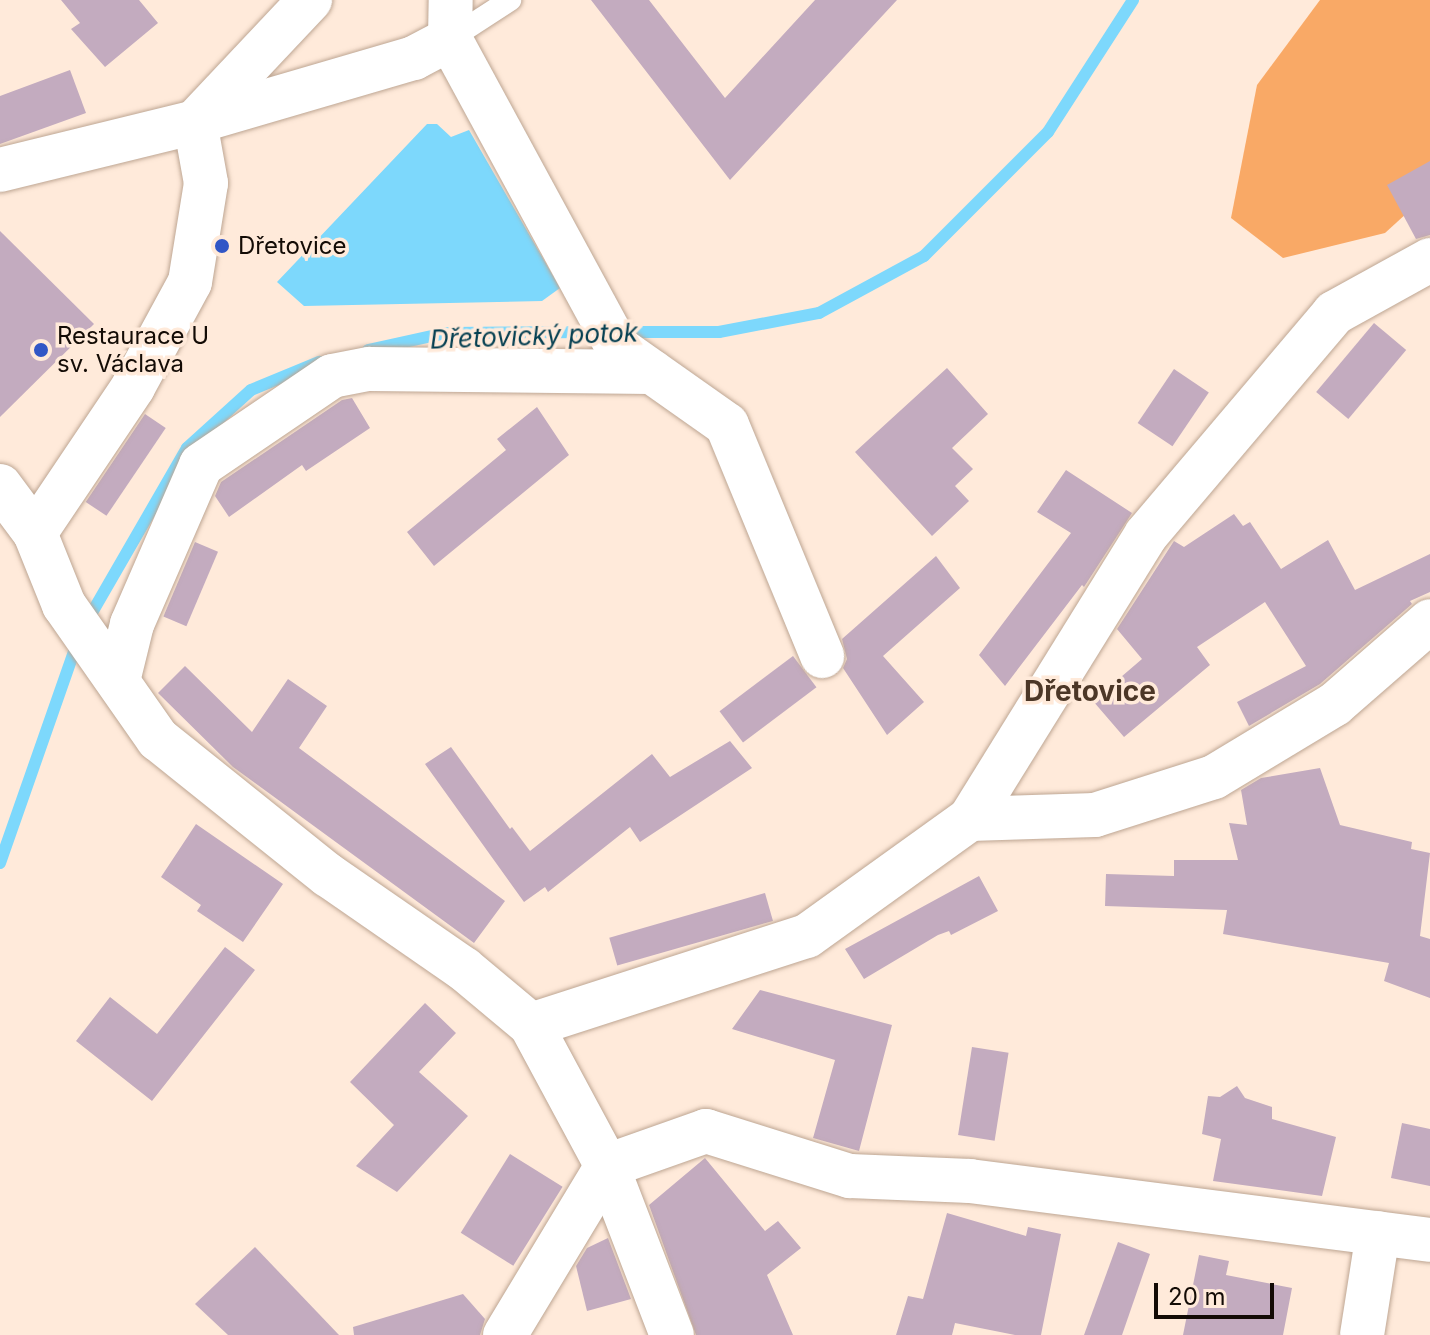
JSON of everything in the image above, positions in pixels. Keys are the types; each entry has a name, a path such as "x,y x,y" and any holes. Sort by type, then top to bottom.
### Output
{"street":[{"path":"195,122 310,0"},
{"path":"0,170 195,122 414,58 450,19 618,348 727,425 822,656"},
{"path":"35,533 133,387 190,282 206,183 195,122"},
{"path":"531,1025 807,936 970,819 1146,535 1334,313 1430,260"},
{"path":"107,666 132,624 201,465 332,376 369,369 652,372"},
{"path":"0,486 35,533 64,605 158,739 328,875 464,969 531,1025 607,1166 672,1335"},
{"path":"970,819 1095,815 1214,777 1335,704 1430,621"},
{"path":"505,1335 607,1166 706,1131 850,1176 970,1181 1430,1240"},
{"path":"1362,1335 1378,1233"}],"lane":[{"path":"450,19 510,0"}],"shaded area":[{"path":"1320,0 1430,0 1430,192 1385,233 1283,258 1231,218 1257,85"}],"water":[{"path":"427,124 437,124 451,137 469,130 560,288 542,301 304,306 277,282"}],"building":[{"path":"61,0 139,0 158,23 105,67 71,29 80,23"},
{"path":"591,0 649,0 725,98 815,0 897,0 730,180"},
{"path":"70,70 86,113 0,144 0,96"},
{"path":"1430,161 1430,235 1416,239 1387,185"},
{"path":"0,231 94,324 0,417"},
{"path":"1374,323 1406,350 1348,419 1316,392"},
{"path":"947,368 988,414 952,448 973,469 955,486 969,501 932,536 855,452"},
{"path":"1174,369 1209,392 1172,446 1138,423"},
{"path":"352,398 370,428 306,471 302,465 229,517 215,496 221,482 342,400"},
{"path":"537,407 569,455 434,566 407,532 506,450 497,439"},
{"path":"145,414 166,428 106,516 86,502"},
{"path":"1066,470 1132,513 1084,587 1082,585 1005,686 979,655 1071,533 1037,512"},
{"path":"1234,514 1243,526 1250,522 1281,569 1328,540 1355,590 1430,554 1430,592 1410,601 1412,604 1320,684 1249,726 1237,702 1306,666 1265,602 1197,647 1210,665 1124,737 1093,701 1142,659 1117,629 1174,541 1184,547"},
{"path":"195,542 218,552 186,626 163,617"},
{"path":"936,556 960,588 883,656 924,702 887,735 843,668 847,659 842,639"},
{"path":"793,656 816,687 743,743 720,711"},
{"path":"185,666 252,732 288,679 327,706 299,748 505,901 474,943 233,767 158,693"},
{"path":"730,741 752,768 640,842 630,827 548,892 545,887 524,902 425,764 451,747 510,829 512,827 530,851 652,754 670,777"},
{"path":"1320,768 1340,825 1412,842 1411,849 1430,853 1420,936 1430,939 1430,998 1384,981 1389,963 1223,934 1227,910 1105,906 1106,874 1174,876 1174,860 1238,860 1229,823 1247,825 1241,790 1261,778"},
{"path":"196,824 283,884 243,942 197,911 201,905 161,877"},
{"path":"979,876 998,911 951,935 949,931 938,935 864,979 845,949"},
{"path":"765,893 773,921 617,966 609,938"},
{"path":"225,947 255,970 152,1101 76,1041 110,997 157,1034"},
{"path":"760,990 892,1025 859,1151 813,1138 835,1060 732,1029"},
{"path":"425,1003 456,1033 419,1072 468,1116 397,1192 356,1166 394,1125 350,1082"},
{"path":"972,1047 1009,1053 995,1141 958,1135"},
{"path":"1237,1086 1245,1098 1272,1107 1272,1119 1336,1137 1322,1196 1213,1181 1221,1139 1202,1134 1208,1096 1220,1097"},
{"path":"1402,1123 1430,1129 1430,1186 1391,1178"},
{"path":"510,1154 563,1187 513,1266 461,1233"},
{"path":"705,1158 765,1231 778,1221 801,1248 767,1275 793,1335 696,1335 649,1205"},
{"path":"947,1213 1026,1236 1028,1227 1061,1234 1041,1335 1015,1335 955,1323 952,1335 896,1335 908,1296 923,1299"},
{"path":"608,1238 631,1299 587,1311 576,1266 587,1248"},
{"path":"1118,1242 1150,1254 1122,1335 1084,1335"},
{"path":"255,1247 339,1335 228,1335 195,1304"},
{"path":"1199,1255 1229,1261 1226,1275 1292,1288 1283,1335 1183,1335"},
{"path":"463,1294 485,1319 480,1335 354,1335 353,1327"}],"waterway":[{"name":"Dřetovický potok","path":"618,332 719,332 819,313 924,256 1048,132 1133,0"},
{"name":"Dřetovický potok","path":"368,350 446,333 599,332"},
{"name":"Dřetovický potok","path":"86,623 187,448 251,390 319,362"},
{"name":"Dřetovický potok","path":"0,863 78,640"}],"place":[{"name":"Dřetovice","path":"222,246"},
{"name":"Restaurace U sv. Václava","path":"41,350"}],"district":[{"name":"Dřetovice","path":"1090,691"}]}
